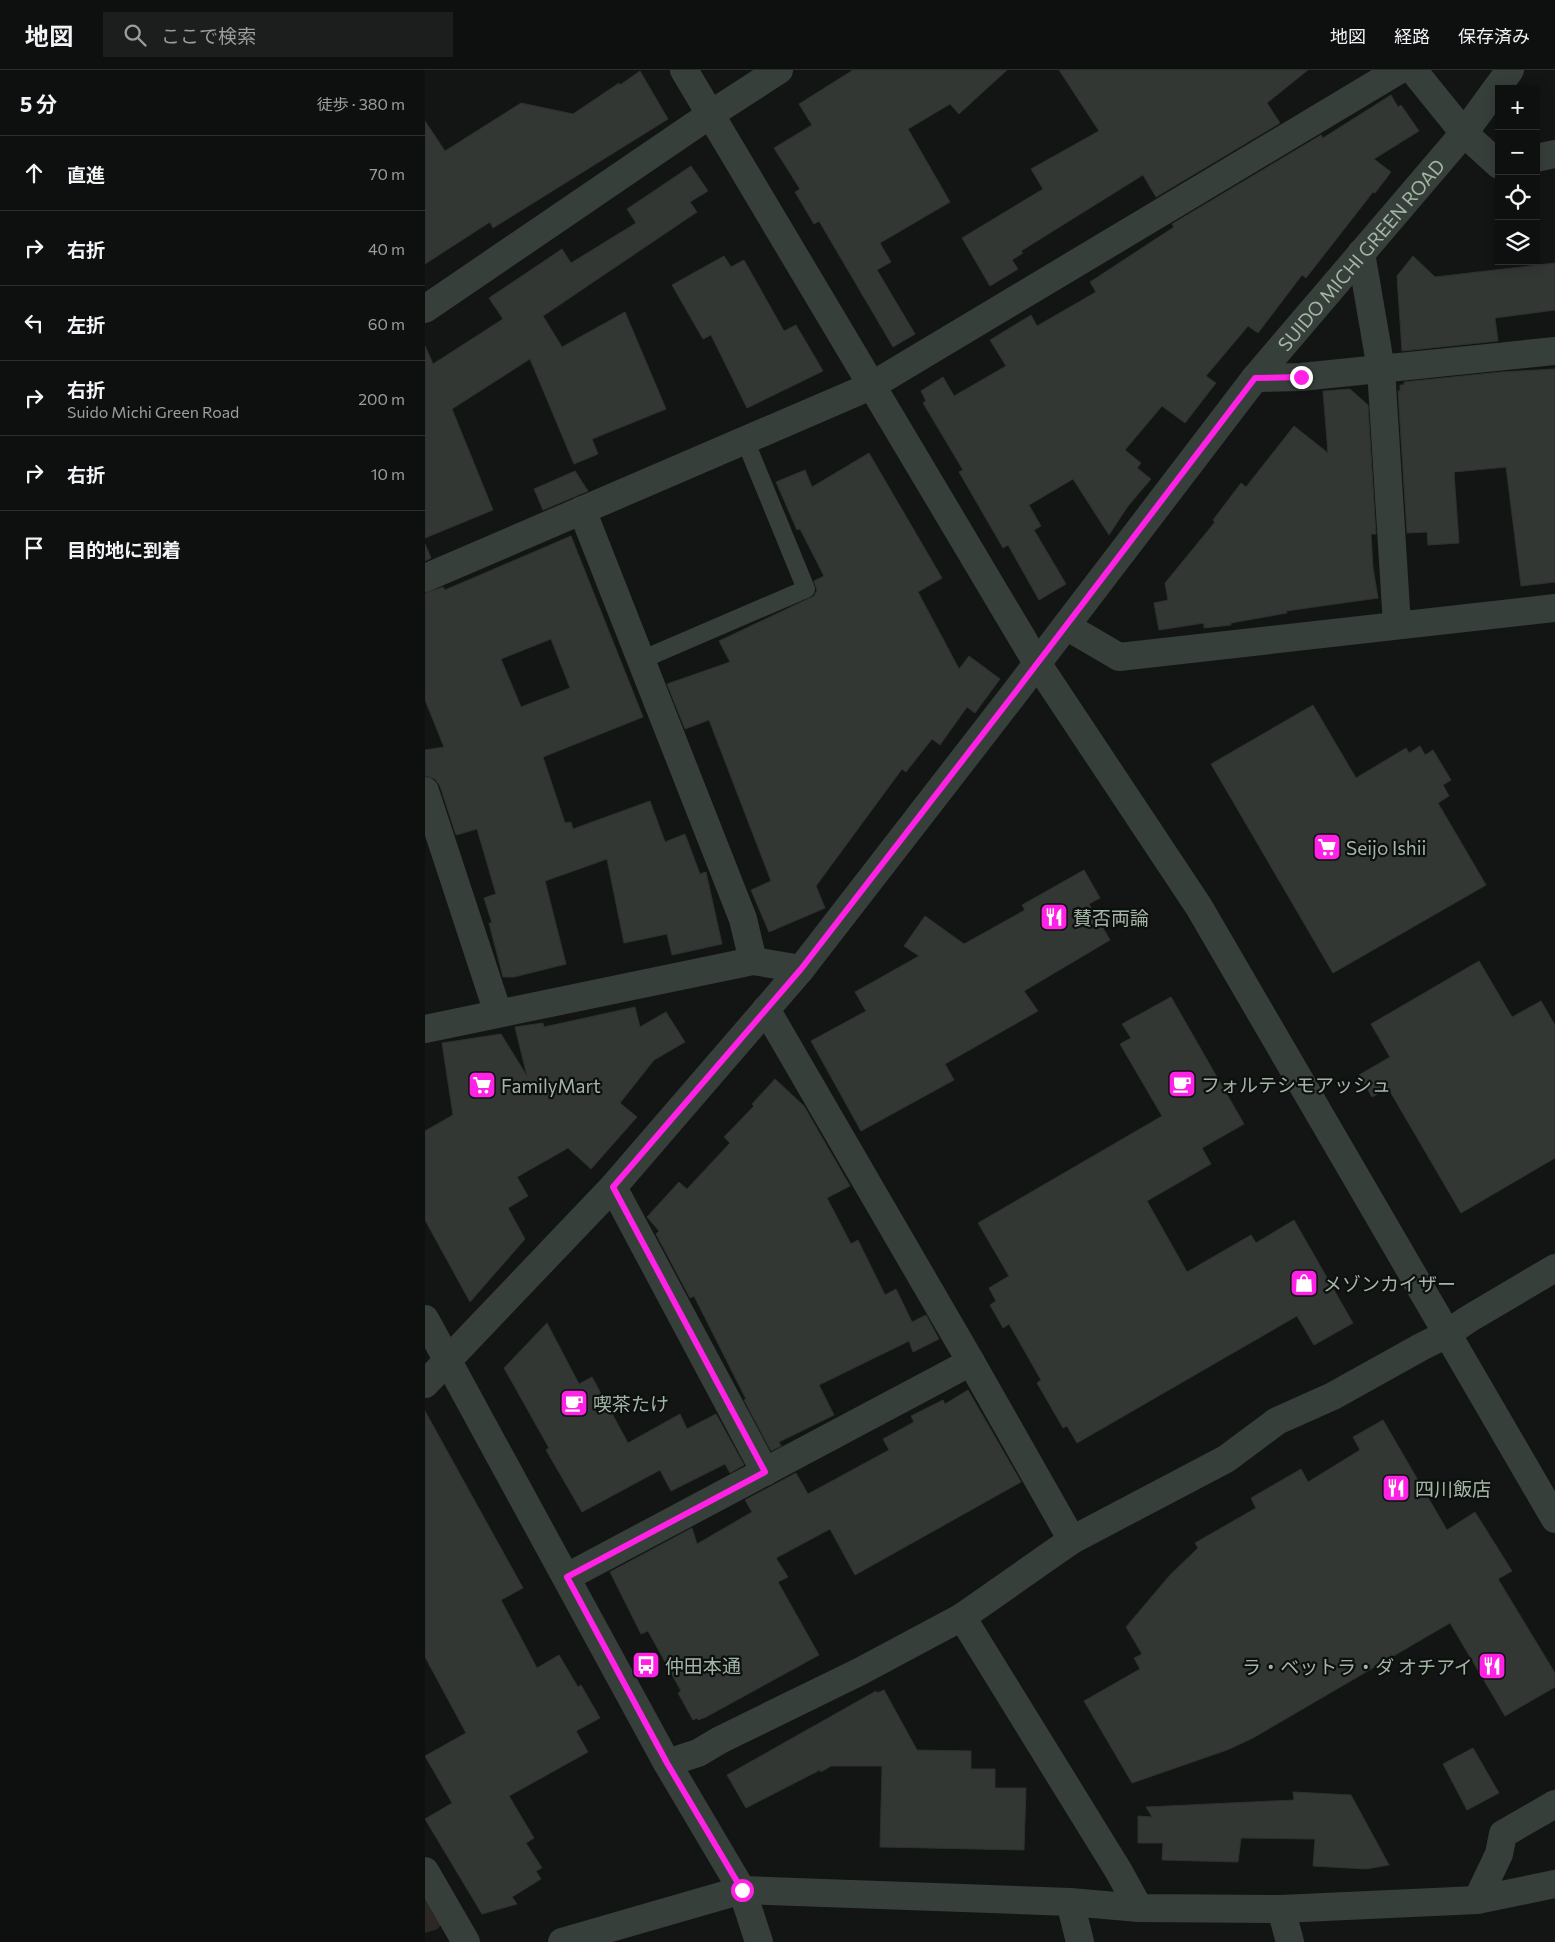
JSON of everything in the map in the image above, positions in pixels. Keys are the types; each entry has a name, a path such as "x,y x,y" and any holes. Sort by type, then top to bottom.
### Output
{"street":[{"path":"684,70 1037,663 1199,907 1555,1519"},
{"path":"425,309 711,114 779,70"},
{"path":"425,578 871,386 1399,70"},
{"path":"1413,70 1464,133 1495,161"},
{"name":"SUIDO MICHI GREEN ROAD","path":"425,1384 613,1187 801,969 1255,378 1464,133 1510,70"},
{"path":"1540,157 1555,154"},
{"path":"1361,253 1381,369 1397,625"},
{"path":"1255,378 1301,377 1555,351"},
{"path":"582,510 743,919 753,961"},
{"path":"1066,626 1119,657 1555,608"},
{"path":"425,791 498,1013"},
{"path":"425,1029 753,961 801,969"},
{"path":"766,1009 1072,1540"},
{"path":"613,1187 765,1472"},
{"path":"667,1763 698,1753 720,1740 859,1672 962,1617 1072,1540 1226,1459 1277,1421 1333,1396 1447,1334 1467,1320 1555,1268"},
{"path":"425,1319 667,1763 742,1890 759,1942"},
{"path":"567,1577 971,1362"},
{"path":"962,1617 1118,1870 1139,1908"},
{"path":"1477,1900 1499,1854 1503,1834 1555,1804"},
{"path":"425,1871 466,1942"},
{"path":"562,1942 742,1890 1070,1902 1139,1908 1281,1909 1477,1900 1555,1884"},
{"path":"1070,1902 1080,1942"},
{"path":"1281,1909 1290,1942"}],"lane":[{"path":"641,660 806,589 745,440"}],"shaded area":[{"path":"425,1884 445,1918 438,1929 425,1933"}],"building":[{"path":"853,70 1007,70 959,114 950,104 908,129 950,202 880,243 891,262 877,270 915,334 893,347 819,221 814,224 795,192 800,189 774,148 812,125 799,104"},
{"path":"1059,70 1308,70 1267,103 1280,123 1156,197 1143,175 1021,251 1023,253 1012,260 1018,269 990,286 962,238 1043,189 1031,169 1099,131"},
{"path":"640,71 668,119 493,228 490,222 425,264 425,121 445,151 521,103 573,114"},
{"path":"1391,95 1398,107 1401,105 1419,131 1374,159 1391,172 1375,193 1373,192 1306,278 1302,275 1258,333 1248,326 1206,376 1216,383 1185,423 1162,406 1125,450 1141,463 1137,468 1151,479 1128,506 1109,535 1073,479 1029,505 1041,526 1034,530 1066,584 1039,600 1008,545 1003,548 959,472 963,470 923,403 926,401 921,391 943,377 954,396 1006,366 990,340 1031,315 1037,326 1096,292 1090,282 1174,227 1172,224 1321,135 1323,138"},
{"path":"691,166 708,191 690,202 697,212 543,316 562,347 625,312 666,409 592,439 598,454 574,464 530,359 452,409 493,510 425,538 425,346 433,364 503,319 489,298 562,249 571,263 636,223 627,209"},
{"path":"724,256 731,267 744,260 784,331 796,325 823,371 747,408 711,335 703,339 672,285"},
{"path":"1413,256 1435,277 1555,263 1555,310 1495,318 1498,341 1402,351 1397,276"},
{"path":"1555,369 1555,582 1521,586 1506,467 1454,472 1459,543 1428,545 1427,532 1407,533 1398,391 1400,391 1400,385 1404,385 1404,382 1501,372"},
{"path":"1350,389 1368,405 1376,534 1371,534 1373,568 1378,598 1286,611 1287,613 1231,623 1231,625 1204,628 1204,623 1159,630 1154,603 1168,600 1165,583 1215,522 1213,520 1241,483 1246,487 1294,426 1328,453 1323,391"},
{"path":"869,453 942,578 918,592 959,669 969,656 1000,679 975,713 967,707 940,745 932,739 906,772 902,769 816,886 825,908 769,932 751,890 771,881 709,720 685,729 667,684 730,662 719,641 814,596 817,590 814,581 824,576 800,529 797,530 776,482 805,470 812,487"},
{"path":"575,471 588,491 543,510 534,489"},
{"path":"571,536 643,717 543,757 565,823 571,822 573,829 650,801 665,842 685,834 700,874 706,872 722,944 672,955 667,934 624,943 607,859 545,881 566,964 514,977 503,977 489,923 492,923 484,898 496,894 477,829 456,835 440,786 435,779 425,776 425,750 444,747 425,700 425,593 443,587 445,590","holes":["551,639 570,688 521,707 501,659"]},
{"path":"425,544 431,558 425,561"},
{"path":"1313,705 1356,778 1406,748 1409,753 1420,746 1425,755 1433,750 1451,780 1443,785 1449,796 1438,803 1486,885 1333,973 1211,764"},
{"path":"1084,870 1100,898 1089,904 1110,940 1024,991 1038,1011 945,1064 954,1080 861,1131 811,1041 866,1011 855,992 919,956 904,946 925,916 964,944 1025,910 1022,905"},
{"path":"1479,961 1512,1017 1541,1001 1555,1025 1555,1158 1461,1213 1388,1088 1372,1097 1359,1075 1390,1057 1371,1024"},
{"path":"1171,997 1244,1124 1202,1148 1211,1164 1147,1201 1187,1272 1251,1235 1256,1243 1294,1220 1353,1323 1314,1345 1297,1316 1077,1443 1067,1426 1063,1428 1037,1383 1041,1380 1009,1324 1003,1328 990,1305 996,1301 989,1288 1009,1276 978,1223 1162,1116 1120,1044 1131,1038 1122,1024"},
{"path":"635,1007 640,1027 666,1012 685,1042 654,1060 620,1103 637,1117 591,1169 568,1148 517,1177 528,1196 508,1208 525,1239 470,1302 425,1220 425,1131 453,1115 442,1043 501,1034 527,1076 515,1027 543,1023 544,1027"},
{"path":"775,1079 804,1106 850,1186 827,1198 851,1244 858,1240 885,1295 896,1289 912,1322 926,1315 939,1339 913,1352 909,1341 819,1385 834,1415 779,1442 781,1446 771,1451 694,1296 690,1298 656,1234 659,1231 647,1217 679,1182 687,1189 730,1143 724,1137 754,1106 752,1104"},
{"path":"547,1323 579,1384 592,1377 628,1443 680,1414 687,1429 716,1414 744,1465 730,1473 725,1464 671,1491 660,1470 582,1512 546,1450 549,1448 504,1368"},
{"path":"968,1390 1021,1482 855,1575 830,1529 776,1558 788,1577 778,1582 819,1655 706,1717 693,1720 678,1693 681,1691 648,1631 641,1634 610,1572 692,1528 697,1544 752,1512 745,1500 796,1473 808,1494 889,1450 883,1439 914,1422 911,1416 943,1400 945,1404"},
{"path":"425,1411 523,1588 501,1600 537,1668 559,1655 578,1687 581,1685 600,1718 576,1731 588,1752 509,1796 534,1838 526,1843 542,1868 536,1871 541,1879 512,1897 517,1904 482,1914 425,1819 452,1803 425,1756 466,1733 425,1657"},
{"path":"1383,1420 1447,1530 1475,1512 1512,1571 1498,1579 1555,1673 1555,1687 1505,1716 1450,1623 1253,1738 1227,1750 1132,1783 1084,1701 1140,1669 1134,1658 1142,1654 1126,1627 1170,1575 1198,1548 1195,1543 1256,1508 1251,1498 1301,1469 1308,1482 1360,1450 1353,1437"},
{"path":"884,1690 917,1750 971,1751 971,1769 995,1769 995,1788 1026,1788 1024,1850 880,1847 882,1766 831,1766 746,1808 727,1775 876,1691 877,1693"},
{"path":"1473,1748 1499,1793 1467,1810 1443,1764"},
{"path":"1293,1792 1351,1795 1389,1865 1366,1869 1313,1866 1315,1839 1241,1838 1238,1862 1162,1860 1163,1843 1138,1843 1138,1816 1152,1817 1146,1807 1294,1800"}],"place":[{"name":"Seijo Ishii","path":"1327,847"},
{"name":"賛否両論","path":"1054,917"},
{"name":"フォルテシモアッシュ","path":"1182,1084"},
{"name":"FamilyMart","path":"482,1085"},
{"name":"メゾンカイザー","path":"1304,1283"},
{"name":"喫茶たけ","path":"574,1403"},
{"name":"四川飯店","path":"1396,1488"},
{"name":"仲田本通","path":"646,1665"},
{"name":"ラ・ベットラ・ダ オチアイ","path":"1492,1666"}],"route":[{"path":"742,1890 667,1763 567,1577 765,1472 625,1213 613,1187 801,969 1255,378 1301,377"}]}
